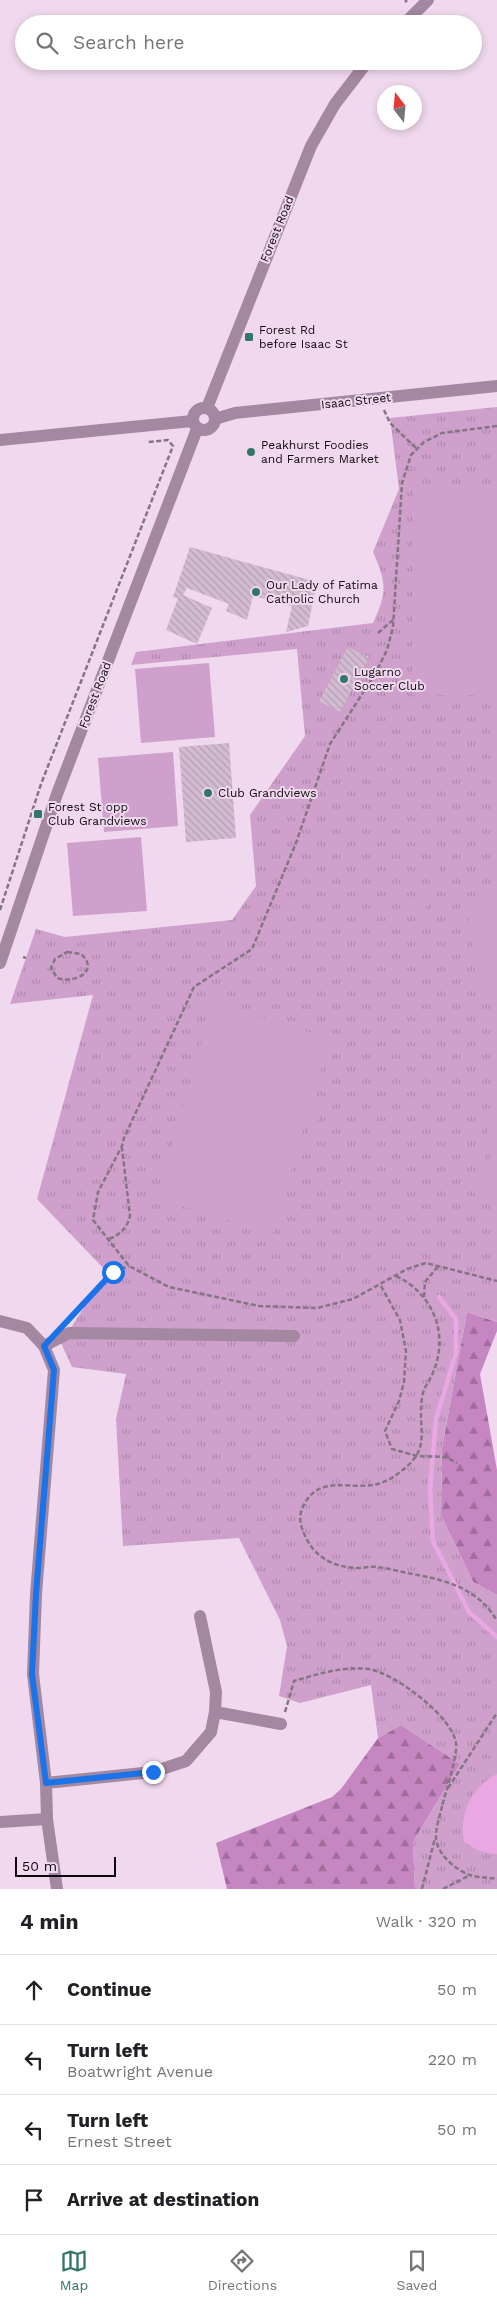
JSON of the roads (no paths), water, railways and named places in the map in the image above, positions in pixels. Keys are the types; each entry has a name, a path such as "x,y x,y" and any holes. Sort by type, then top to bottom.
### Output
{"street":[{"path":"413,15 428,0"},
{"name":"Forest Road","path":"207,408 311,146 334,104 361,70"},
{"name":"Isaac Street","path":"216,419 235,412 497,386"},
{"path":"0,440 195,425 204,431 211,428 216,419 213,412 207,408 196,410 195,425"},
{"name":"Forest Road","path":"0,963 57,794 195,425"},
{"path":"0,1321 27,1328 44,1346 54,1370 36,1594 32,1674 46,1783 47,1819 57,1889"},
{"path":"44,1346 70,1333 294,1336"},
{"path":"46,1783 153,1772 186,1760 211,1732 215,1712 216,1692 200,1616"},
{"path":"215,1712 281,1724"},
{"path":"0,1822 47,1819"}],"waterway":[{"path":"439,1297 456,1319 456,1353 436,1419 430,1489 433,1541 469,1612 497,1637"}],"place":[{"name":"Forest Rd before Isaac St","path":"249,337"},
{"name":"Peakhurst Foodies and Farmers Market","path":"251,452"},
{"name":"Our Lady of Fatima Catholic Church","path":"256,592"},
{"name":"Lugarno Soccer Club","path":"344,679"},
{"name":"Club Grandviews","path":"208,793"},
{"name":"Forest St opp Club Grandviews","path":"38,814"}]}
